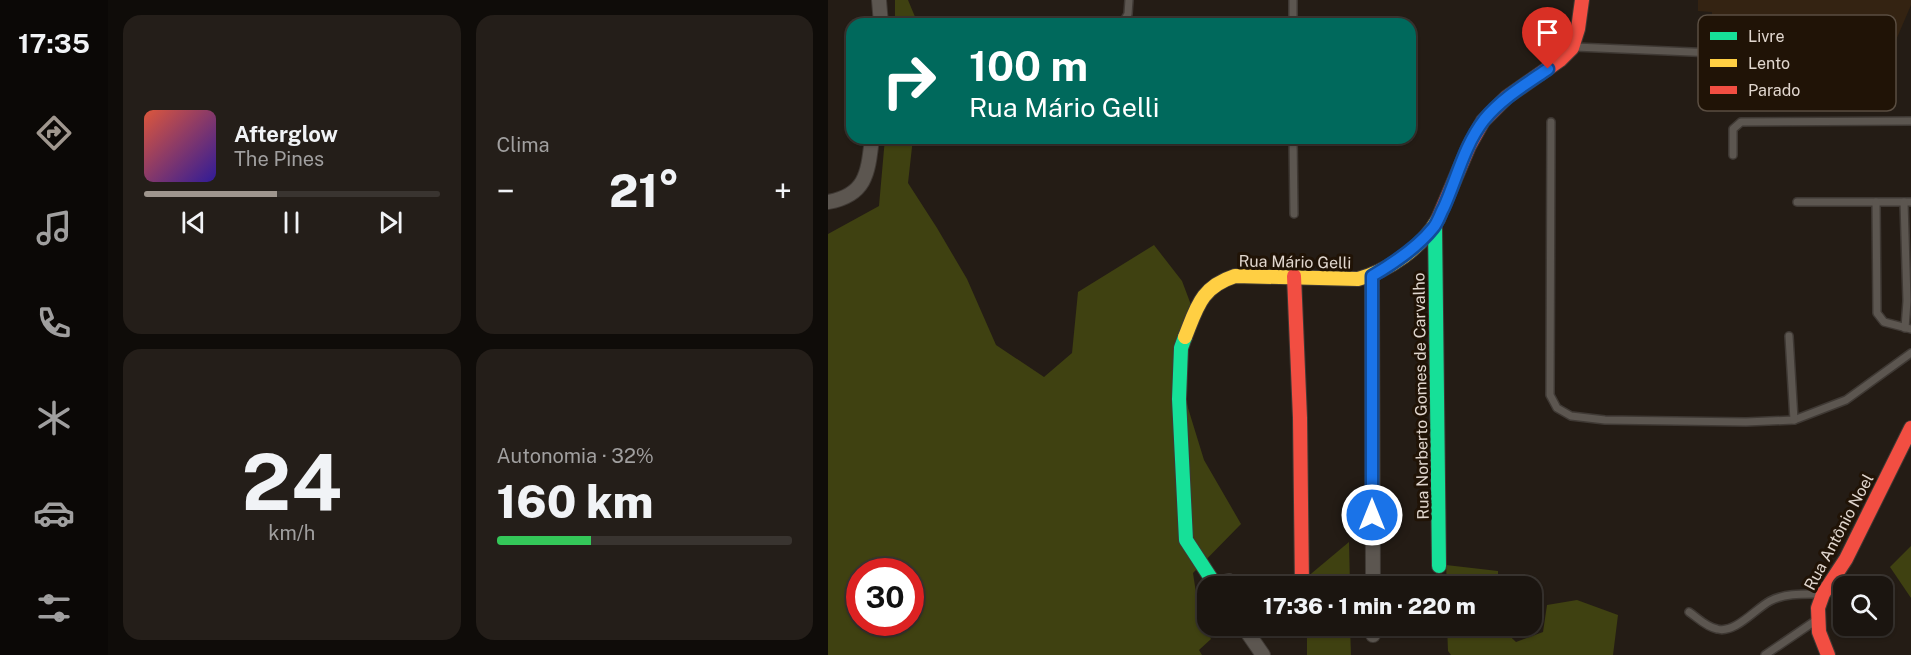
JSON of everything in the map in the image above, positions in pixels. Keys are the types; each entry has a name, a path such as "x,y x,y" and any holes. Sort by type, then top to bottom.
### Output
{"street":[{"path":"879,0 880,18"},
{"path":"1572,47 1578,33 1582,0"},
{"name":"Rua Mário Gelli","path":"1211,576 1186,540 1179,399 1181,348 1198,303 1219,281 1235,276 1358,279 1372,276 1407,252 1435,226 1460,164 1484,120 1499,104 1548,69 1572,47"},
{"path":"828,202 848,196 860,186 867,172 872,144"},
{"name":"Rua Norberto Gomes de Carvalho","path":"1435,226 1439,566"},
{"path":"1294,276 1300,418 1302,576"},
{"path":"1372,276 1372,576"},
{"name":"Rua Antônio Noel","path":"1828,655 1817,620 1823,594 1846,559 1911,428"},
{"path":"1250,636 1263,655"}],"lane":[{"path":"1126,18 1129,0"},
{"path":"1293,0 1293,18"},
{"path":"1572,47 1698,52"},
{"path":"1733,155 1733,129 1741,122 1911,121"},
{"path":"1551,122 1550,395 1557,408 1571,416 1605,420 1746,422 1794,420 1846,400 1911,353"},
{"path":"1293,144 1294,214"},
{"path":"1797,202 1876,202 1908,202 1908,328 1884,322 1877,313 1876,202"},
{"path":"1789,336 1794,420"},
{"path":"1689,612 1707,626 1719,630 1733,627 1771,601 1789,595 1823,594"},
{"path":"1765,655 1817,620"}],"shaded area":[{"path":"895,0 908,0 916,18 895,18"},
{"path":"1698,0 1911,0 1896,40 1896,15 1712,15 1712,12 1698,11"},
{"path":"884,144 912,144 908,183 967,279 996,345 1044,377 1072,353 1078,292 1154,245 1182,281 1196,318 1179,370 1204,460 1241,524 1193,573 1197,600 1197,636 1210,636 1211,639 1199,650 1202,655 828,655 828,234 879,206"},
{"path":"1349,542 1350,576 1308,576"},
{"path":"1911,546 1911,598 1890,567"},
{"path":"1446,565 1498,571 1498,576 1447,576"},
{"path":"1577,600 1618,615 1613,655 1451,655 1448,651 1447,636 1510,636 1516,642 1532,636 1542,636 1547,605"},
{"path":"1307,636 1350,636 1351,655 1307,655"}],"traffic: fast":[{"path":"1435,226 1439,566"},
{"path":"1185,337 1181,348 1179,399 1186,540 1209,576"}],"traffic: slow":[{"path":"1185,337 1202,299 1207,292 1224,281 1235,276 1358,279 1381,270 1404,256 1423,239 1438,219"}],"traffic: jam":[{"path":"1438,219 1469,146 1483,121 1507,97 1560,60 1572,48 1578,29 1582,0"},
{"path":"1294,276 1300,418 1302,576"},
{"path":"1828,655 1819,632 1818,608 1823,594 1846,559 1911,428"}],"route":[{"path":"1372,515 1372,276 1407,252 1435,226 1460,164 1484,120 1499,104 1548,69"}]}
